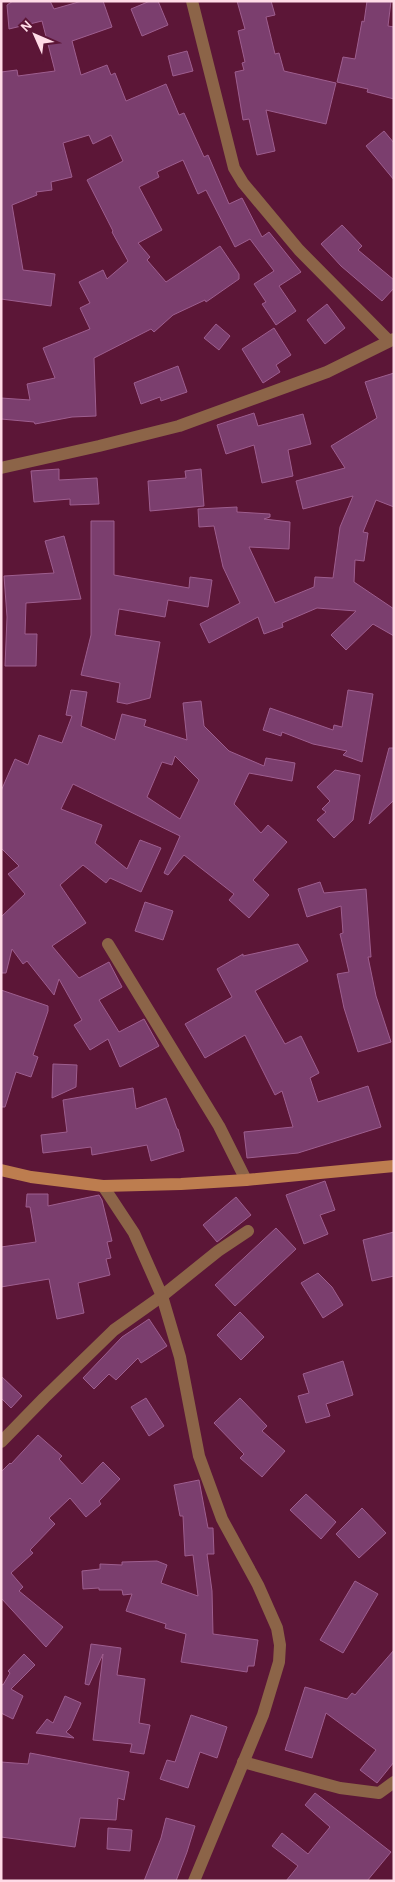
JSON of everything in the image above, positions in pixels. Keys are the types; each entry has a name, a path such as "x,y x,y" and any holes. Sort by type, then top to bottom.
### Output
{"main road":[{"path":"1,1170 31,1177 104,1186 246,1180 394,1166"}],"street":[{"path":"1,468 179,426 326,372 392,340 299,250 242,183 234,168 192,1"},
{"path":"108,944 219,1126 246,1180"},
{"path":"104,1186 134,1233 162,1296 180,1357 199,1456 222,1519 258,1585 276,1628 280,1645 279,1662 263,1715 194,1881"},
{"path":"1,1442 114,1330 162,1296 218,1251 248,1231"},
{"path":"243,1762 340,1788 370,1792 379,1793 394,1782"}],"building":[{"path":"13,1 50,1 54,9 82,1 103,1 112,27 72,41 81,75 107,65 111,75 115,73 126,101 166,84 179,115 184,113 204,157 208,155 229,204 242,198 262,237 269,232 301,272 279,286 296,311 276,325 262,304 266,302 254,284 274,271 250,239 235,247 206,190 198,194 183,160 157,172 159,177 139,187 162,230 138,243 150,257 147,260 166,282 220,246 239,274 239,279 206,302 205,300 173,315 154,332 151,329 94,358 96,416 72,417 35,424 34,422 1,419 1,398 30,400 27,384 55,378 43,348 90,329 80,308 90,303 79,282 103,270 107,279 128,261 87,180 123,161 111,135 93,144 89,135 63,143 72,177 51,182 52,190 36,192 37,195 12,205 23,270 55,274 51,306 1,299 1,72 17,70 18,76 55,71 42,21 9,29 7,5"},
{"path":"150,1 158,1 168,25 142,36 131,9"},
{"path":"237,1 271,1 275,15 266,17 275,54 279,53 284,71 336,83 326,124 266,110 275,151 257,155 249,119 243,120 235,72 244,70 242,63 245,62 238,31 245,29"},
{"path":"367,1 391,1 388,26 394,27 394,99 367,92 368,89 337,82 343,57 355,59"},
{"path":"187,51 193,71 173,76 168,56"},
{"path":"384,131 394,143 394,180 366,146"},
{"path":"342,225 362,246 358,250 394,280 394,288 382,301 341,266 321,244"},
{"path":"327,304 345,328 325,344 307,320"},
{"path":"216,324 230,336 219,350 204,338"},
{"path":"274,328 291,355 276,365 280,372 263,383 242,349"},
{"path":"178,366 187,392 161,401 160,397 141,404 134,383"},
{"path":"394,373 394,507 376,500 363,532 368,533 364,561 355,560 354,582 394,609 394,636 373,624 346,650 331,635 356,611 317,608 282,623 283,627 264,634 258,617 209,643 200,624 240,603 223,567 214,526 199,527 198,509 237,507 237,512 270,514 270,517 264,519 290,522 289,549 249,547 275,603 314,587 315,577 333,578 340,527 353,496 303,509 296,481 345,468 331,446 377,418 365,382"},
{"path":"254,413 258,426 303,414 311,444 288,450 293,476 262,483 254,445 226,454 217,425"},
{"path":"59,469 59,480 97,478 99,504 70,505 70,499 34,502 31,471"},
{"path":"201,469 204,506 150,511 148,481 186,478 185,471"},
{"path":"91,521 114,521 114,575 189,588 190,577 212,580 208,607 168,600 165,617 119,609 115,635 160,642 150,698 127,704 117,702 120,683 81,675 91,635"},
{"path":"64,536 81,599 26,603 25,634 37,634 36,666 5,666 7,617 4,576 54,573 45,541"},
{"path":"71,690 87,692 81,726 115,740 122,714 146,720 144,726 187,740 183,703 201,701 204,726 229,751 264,766 266,758 295,763 292,781 249,773 234,804 261,833 268,825 287,842 253,880 269,895 249,918 229,900 234,894 184,855 168,875 164,873 180,836 73,784 61,809 102,825 95,843 127,869 140,840 161,848 141,892 110,878 106,883 83,865 60,885 86,923 52,946 79,978 109,962 122,987 99,1000 119,1032 144,1019 159,1046 120,1067 108,1039 90,1050 74,1025 82,1020 59,979 54,995 27,961 23,964 12,949 6,973 1,973 1,917 25,894 8,874 19,866 1,848 1,791 15,759 28,765 39,735 62,743 72,716 66,715","holes":["175,756 199,780 180,819 147,797 162,762 172,765"]},
{"path":"348,690 373,694 362,762 343,755 347,751 313,744 282,732 281,736 263,730 270,708 333,730 334,725 342,727"},
{"path":"389,748 394,748 394,800 369,824"},
{"path":"335,770 360,775 353,820 334,838 317,820 326,812 322,809 330,801 317,787"},
{"path":"320,882 324,893 366,889 371,957 368,957 376,996 391,1042 358,1052 344,1008 337,974 349,972 340,934 343,933 341,906 307,917 298,889"},
{"path":"145,902 173,911 163,940 135,931"},
{"path":"298,944 308,961 255,991 285,1044 301,1036 319,1073 310,1078 318,1102 368,1086 381,1127 298,1153 247,1158 244,1132 293,1127 282,1091 275,1095 245,1035 205,1058 185,1024 232,997 217,969 243,954 243,956"},
{"path":"1,990 48,1006 33,1055 38,1057 31,1077 16,1072 5,1107 1,1107"},
{"path":"53,1064 77,1065 76,1087 52,1098"},
{"path":"133,1088 136,1109 166,1098 184,1151 151,1161 147,1145 92,1155 91,1147 43,1153 41,1135 67,1132 63,1100"},
{"path":"325,1181 335,1210 320,1215 328,1234 304,1244 286,1195"},
{"path":"27,1194 48,1194 48,1206 99,1195 102,1200 112,1241 107,1242 111,1258 106,1259 110,1275 78,1283 84,1313 57,1319 49,1279 1,1287 1,1247 36,1242 30,1207 26,1207"},
{"path":"236,1197 251,1215 217,1242 203,1225"},
{"path":"276,1228 296,1249 235,1306 215,1285"},
{"path":"394,1232 394,1276 372,1281 363,1240"},
{"path":"318,1273 332,1287 343,1305 323,1318 301,1283"},
{"path":"240,1312 264,1337 241,1360 217,1335"},
{"path":"149,1319 167,1346 141,1363 138,1358 116,1380 109,1374 94,1389 83,1378 122,1337"},
{"path":"343,1361 353,1395 326,1404 330,1416 306,1423 298,1396 309,1393 303,1374"},
{"path":"1,1376 22,1396 11,1408 1,1398"},
{"path":"146,1398 164,1426 149,1436 131,1407"},
{"path":"240,1398 267,1426 262,1431 285,1451 262,1477 240,1458 244,1454 214,1423"},
{"path":"38,1435 62,1456 59,1459 82,1484 103,1462 120,1479 99,1501 101,1504 86,1517 70,1498 49,1518 55,1524 30,1550 33,1553 11,1573 23,1587 19,1591 63,1627 46,1647 1,1598 1,1472"},
{"path":"199,1480 208,1528 213,1528 214,1554 207,1554 212,1591 213,1634 258,1640 254,1666 248,1666 247,1672 181,1662 186,1634 165,1628 166,1624 126,1611 132,1594 123,1595 122,1590 83,1589 82,1571 100,1569 100,1564 122,1565 122,1562 157,1561 167,1565 161,1583 198,1596 193,1555 185,1556 183,1516 180,1516 174,1485"},
{"path":"306,1494 336,1522 321,1539 290,1510"},
{"path":"362,1508 386,1533 359,1558 336,1534"},
{"path":"355,1581 378,1594 343,1653 320,1640"},
{"path":"91,1644 121,1648 117,1675 145,1679 139,1723 150,1725 144,1754 130,1752 132,1744 93,1740 103,1654 89,1685 85,1684"},
{"path":"394,1650 394,1762 377,1783 360,1770 376,1750 326,1713 312,1758 285,1750 305,1687 347,1699 352,1693 355,1695"},
{"path":"24,1654 35,1665 11,1689 23,1696 13,1719 1,1713 1,1684 3,1685 10,1673 8,1671"},
{"path":"65,1696 81,1703 70,1728 66,1732 74,1738 36,1733 47,1719 53,1723"},
{"path":"191,1715 227,1727 217,1758 200,1752 188,1788 160,1779 167,1760 175,1762"},
{"path":"30,1753 129,1772 124,1800 118,1798 116,1820 80,1818 75,1847 1,1837 1,1762 28,1764"},
{"path":"315,1793 391,1852 367,1881 286,1881 298,1866 272,1846 282,1833 308,1854 330,1827 305,1805"},
{"path":"166,1818 195,1826 187,1852 176,1881 144,1881 161,1838"},
{"path":"108,1828 132,1830 130,1851 107,1849"}]}
